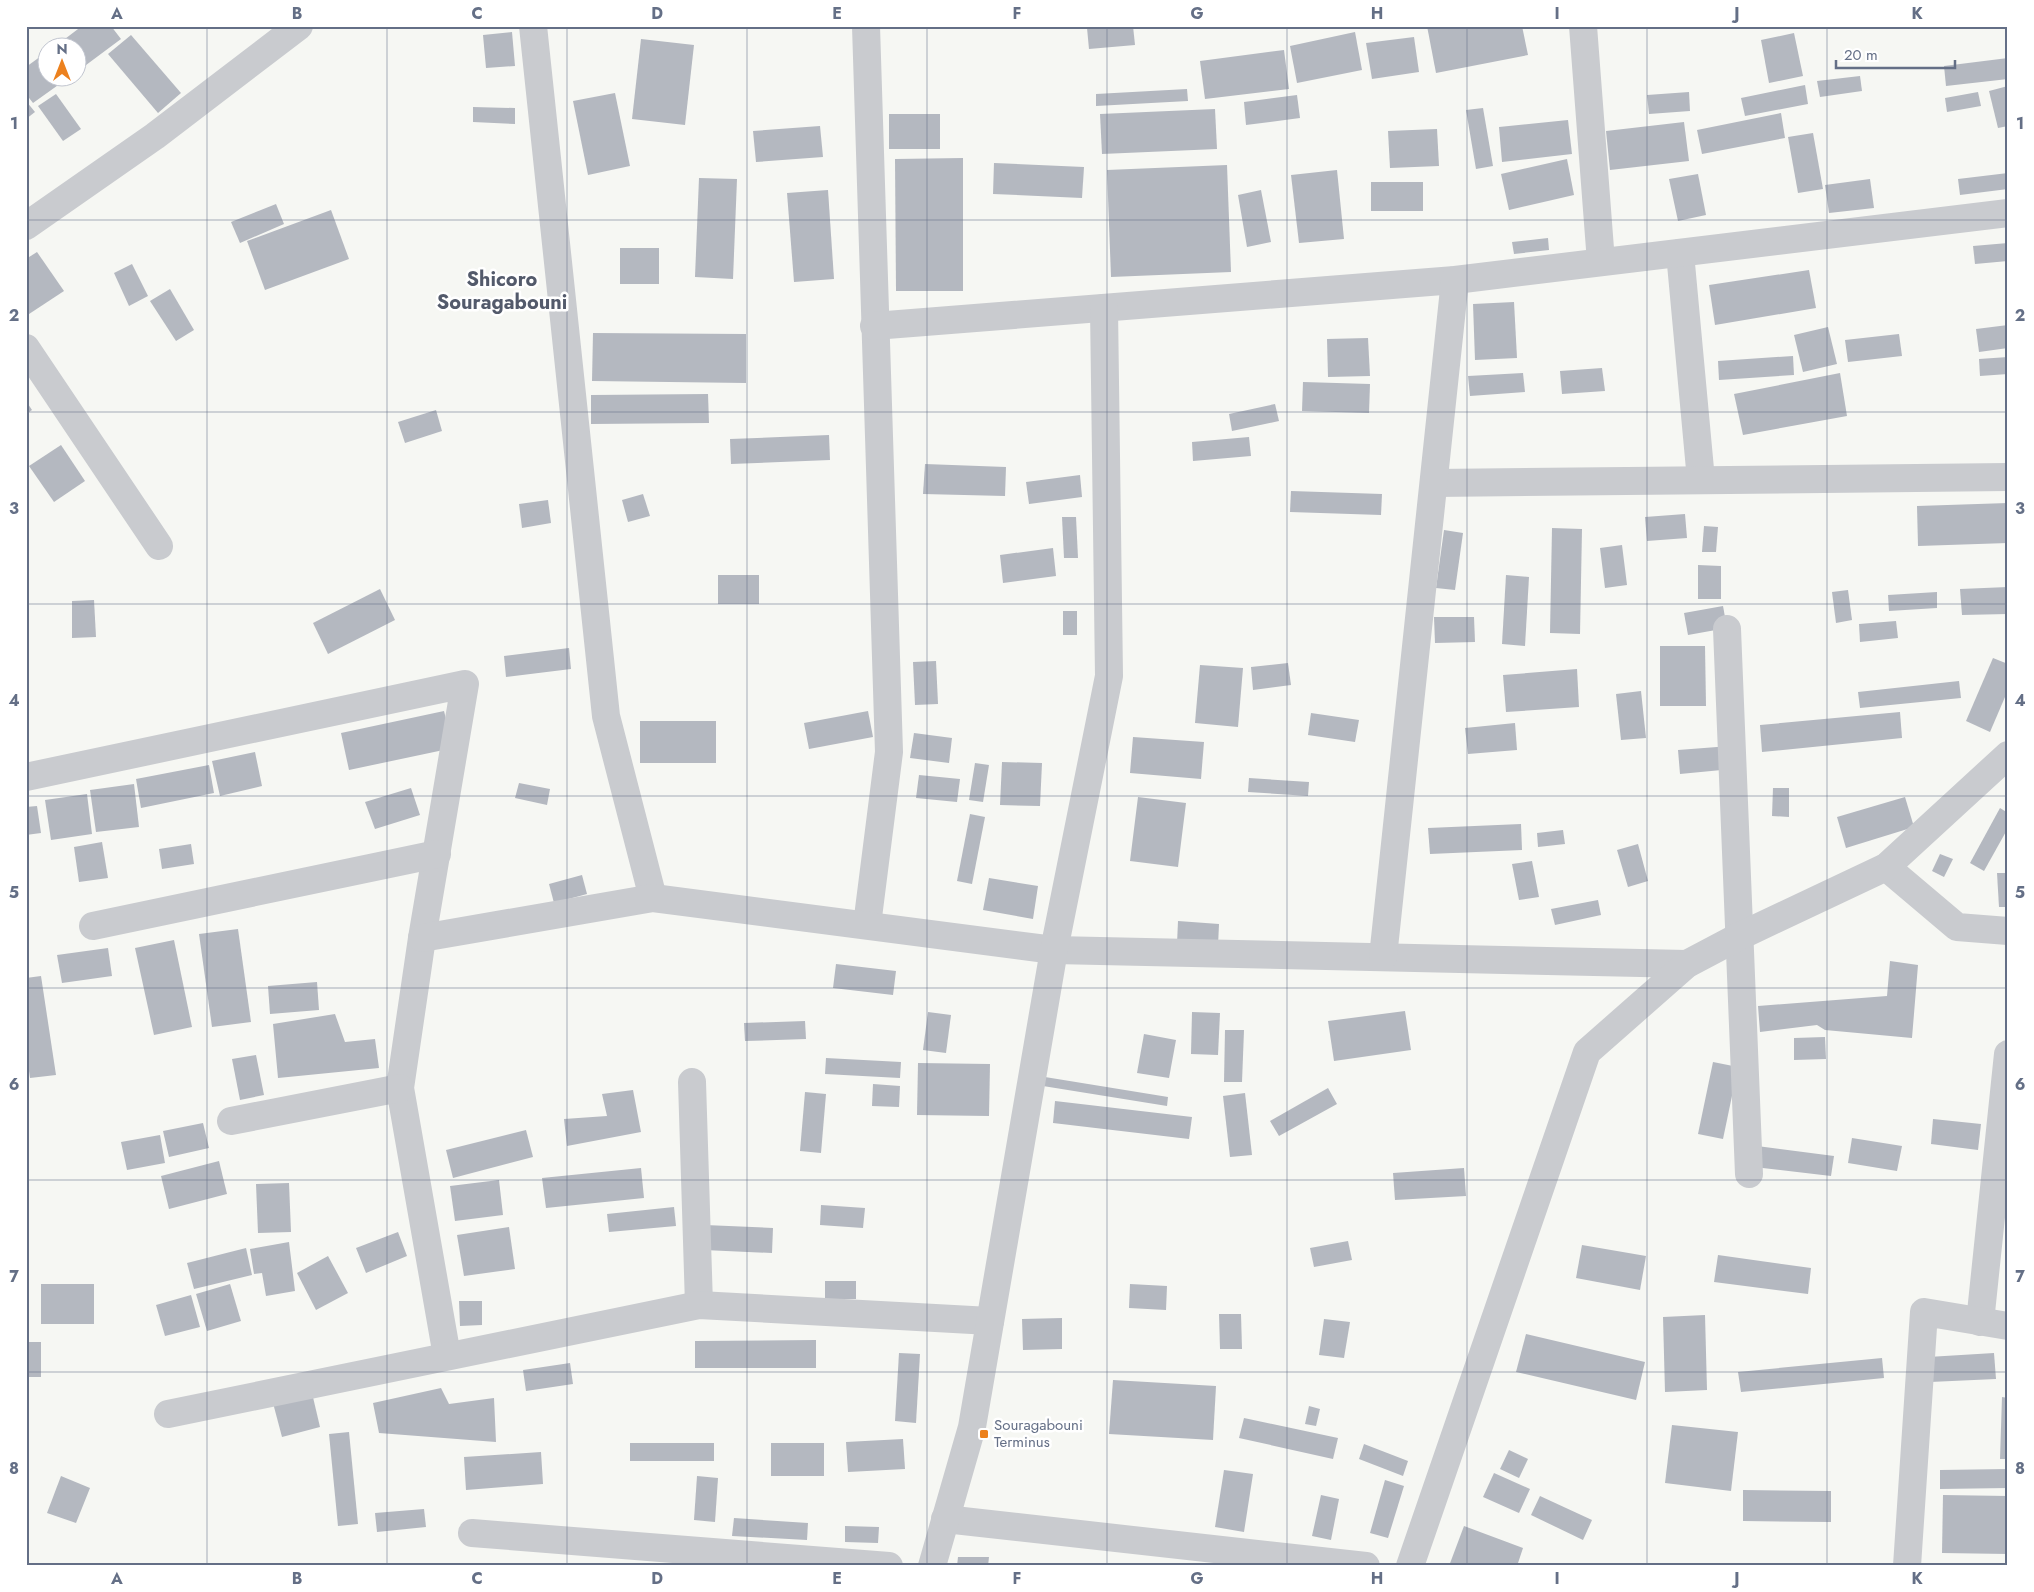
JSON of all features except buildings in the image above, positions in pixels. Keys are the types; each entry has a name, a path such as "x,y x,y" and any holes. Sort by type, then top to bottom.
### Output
{"street":[{"path":"26,226 155,136 298,26"},
{"path":"533,26 606,716 653,898"},
{"path":"866,26 874,326 889,752 867,925"},
{"path":"1583,26 1601,262"},
{"path":"874,326 1456,280 2008,213"},
{"path":"1680,253 1701,480"},
{"path":"1383,958 1456,280"},
{"path":"932,1566 972,1427 1054,950 1109,676 1104,308"},
{"path":"26,348 159,546"},
{"path":"1434,483 2008,477"},
{"path":"1727,629 1749,1174"},
{"path":"26,777 465,684 422,938 400,1088 448,1356"},
{"path":"1410,1566 1586,1052 1687,964 1740,936 1886,867 2008,755"},
{"path":"93,926 436,854"},
{"path":"1886,867 1956,927 2008,931"},
{"path":"422,938 653,898 1054,950 1687,964"},
{"path":"1980,1322 2008,1054"},
{"path":"692,1082 699,1305"},
{"path":"230,1121 400,1088"},
{"path":"168,1414 699,1305 990,1321"},
{"path":"1907,1566 1924,1312 2008,1326"},
{"path":"945,1519 1366,1566"},
{"path":"472,1533 888,1566"}],"place":[{"name":"Souragabouni Terminus","path":"984,1434"}],"district":[{"name":"Shicoro Souragabouni","path":"502,290"}]}
